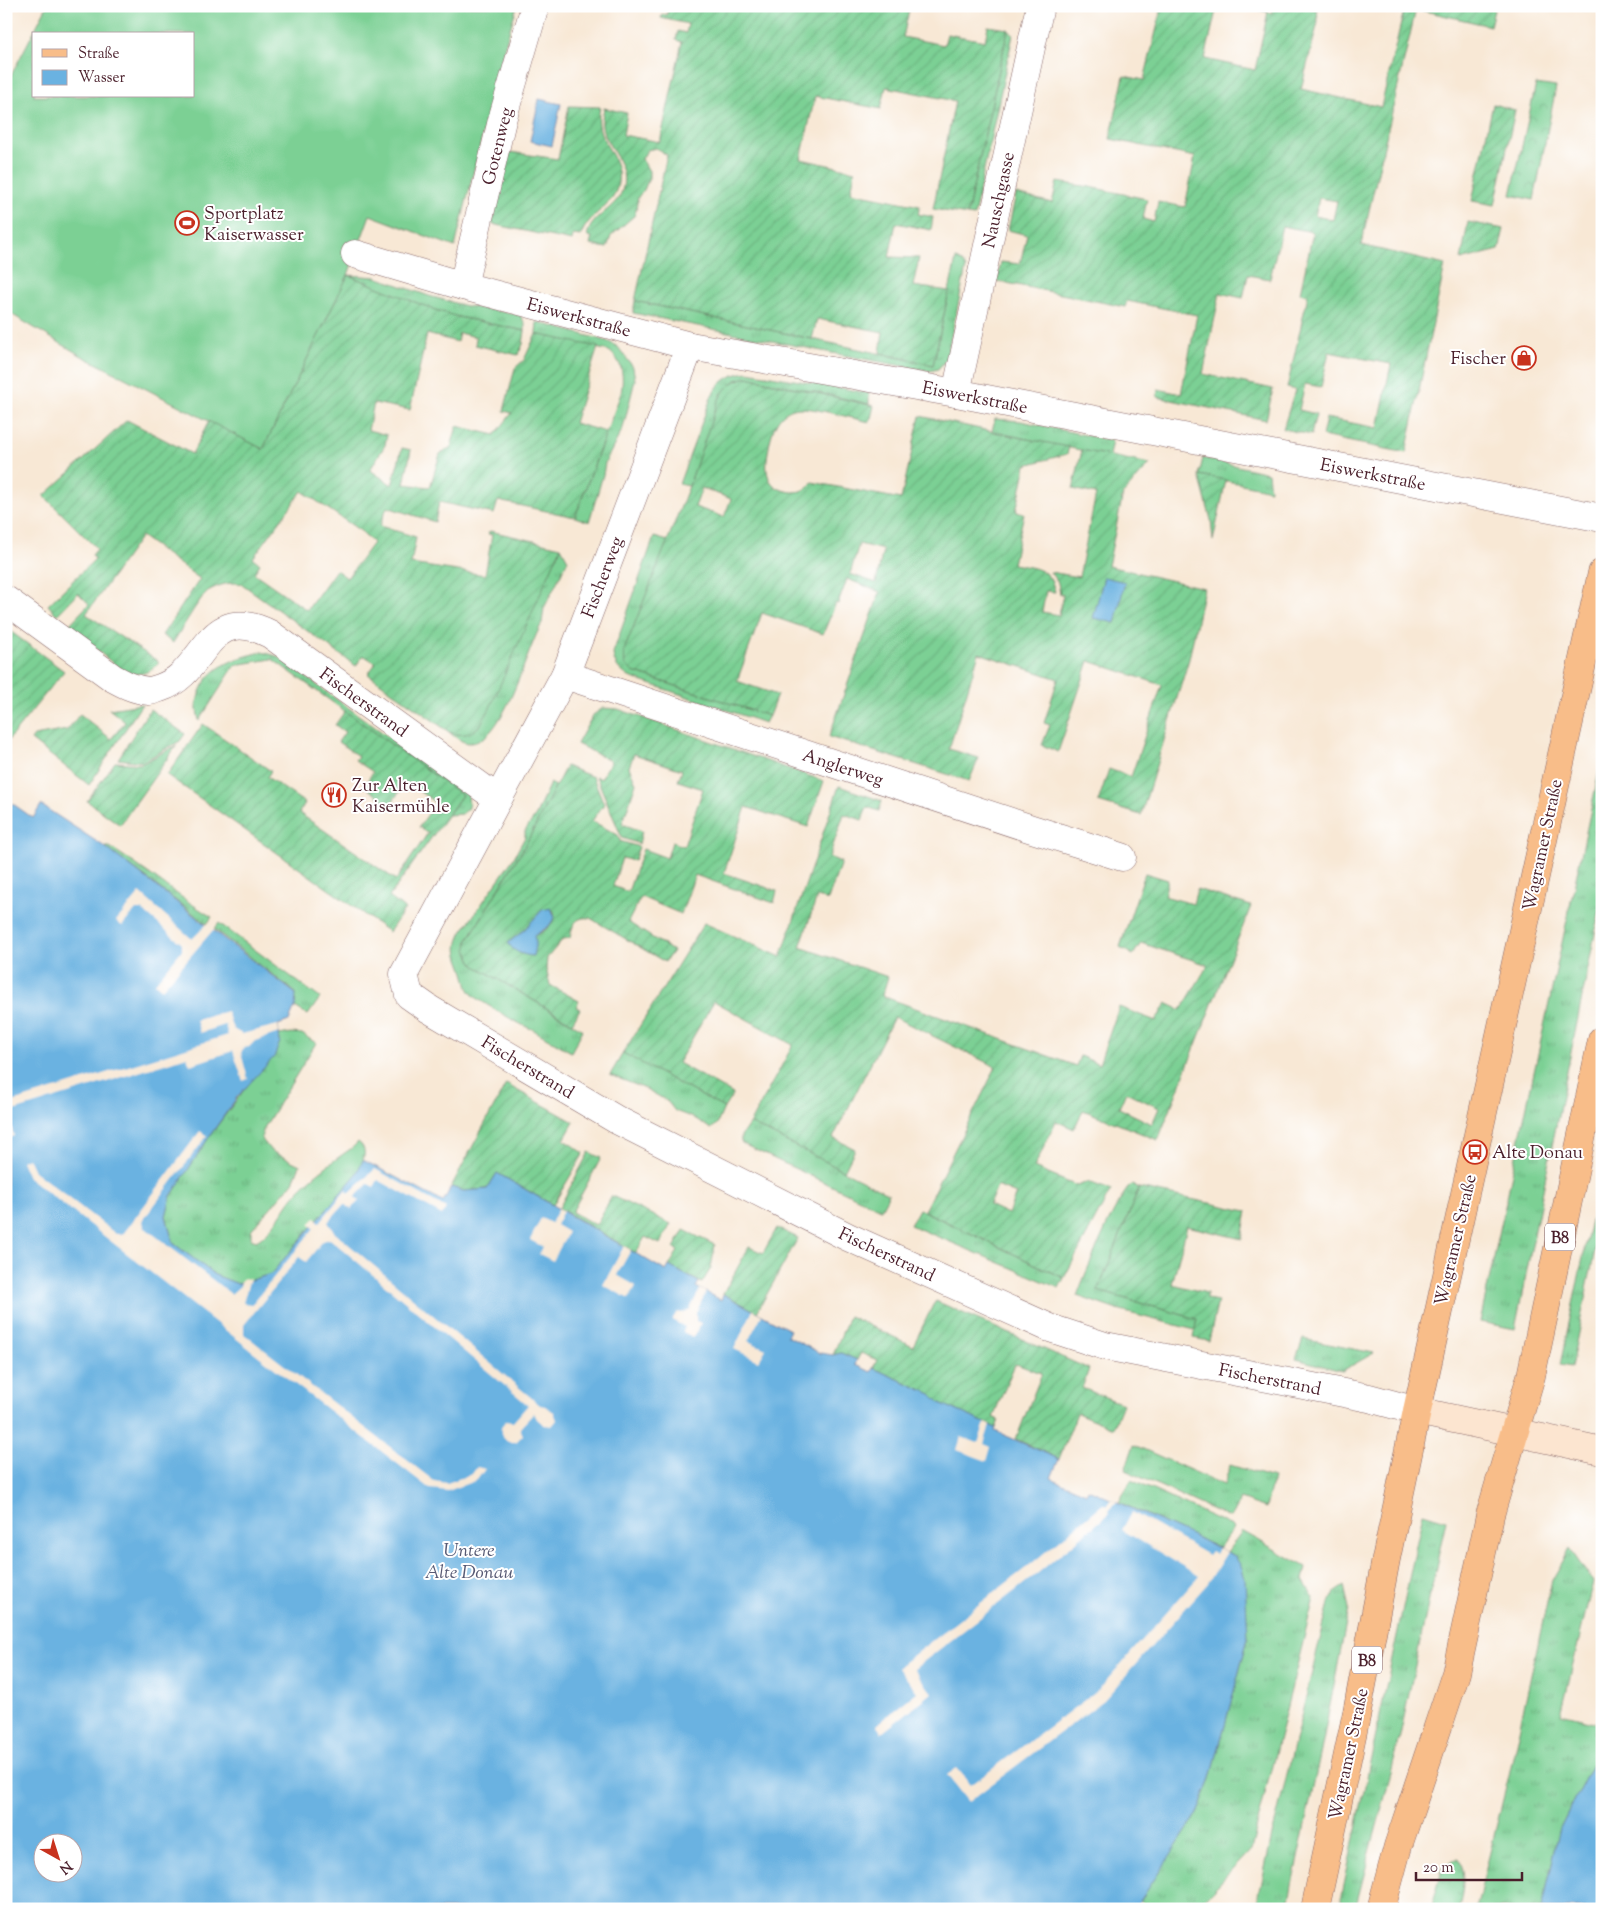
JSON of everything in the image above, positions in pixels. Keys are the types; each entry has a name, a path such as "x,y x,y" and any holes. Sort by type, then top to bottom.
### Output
{"main road":[{"name":"Wagramer Straße","path":"1315,1909 1357,1712 1417,1411 1602,573"},
{"name":"B8","path":"1382,1909 1401,1837 1456,1673 1490,1515 1516,1433 1531,1376 1602,1040"},
{"path":"1417,1411 1602,1451"}],"street":[{"name":"Gotenweg","path":"463,286 502,120 535,6"},
{"name":"Nauschgasse","path":"956,393 1040,6"},
{"name":"Eiswerkstraße","path":"354,254 463,286 690,346 956,393 1602,518"},
{"name":"Fischerweg","path":"498,799 564,675 690,346"},
{"name":"Fischerstrand","path":"6,600 113,678 130,687 150,691 168,685 184,674 202,649 218,633 237,624 256,626 278,639 498,799 404,974 409,995 429,1009 617,1120 848,1237 1050,1328 1104,1346 1369,1398 1417,1411"},
{"name":"Anglerweg","path":"564,675 1122,857"}],"green space":[{"name":"Sportplatz Kaiserwasser","path":"47,6 517,6 503,52 455,247 370,215 348,275 263,449 80,355 6,311 6,85 32,35 32,98 195,98 195,32 34,32"},
{"path":"668,6 910,6 903,37 944,45 947,34 985,41 988,26 1008,29 967,215 933,209 955,101 886,87 881,109 815,96 801,159 855,171 851,192 920,206 918,214 933,217 931,230 896,223 889,257 919,258 913,286 949,291 933,365 880,353 883,332 817,319 812,339 635,301 667,155 656,148 647,150 642,159 649,171 649,178 644,190 638,197 635,215 611,236 607,248 590,245 592,237 587,236 590,228 616,201 623,187 624,178 620,163 602,127 604,108 627,113 623,135 660,142 682,42 676,40 678,31 686,33 688,24 661,18 662,14 667,15"},
{"path":"1160,6 1217,6 1205,59 1255,70 1268,12 1272,13 1273,6 1298,6 1317,9 1318,22 1301,89 1381,107 1405,6 1495,6 1490,26 1416,9 1361,245 1445,265 1406,453 1322,436 1326,418 1378,428 1391,364 1329,352 1321,387 1305,384 1299,410 1316,414 1311,435 1283,429 1295,390 1287,388 1308,295 1300,293 1313,232 1282,226 1270,279 1248,275 1243,298 1220,293 1203,374 1273,389 1266,420 1157,397 1158,389 1181,394 1197,315 1127,301 1125,307 997,281 1001,262 1020,264 1027,235 1008,230 1016,194 1052,203 1057,182 1090,187 1147,199 1143,219 1154,222 1158,202 1185,207 1195,157 1110,139 1124,76 1144,80 1162,7","holes":["1319,198 1337,201 1333,220 1315,216"]},
{"path":"1243,6 1269,6 1268,12"},
{"path":"1008,29 1013,35 974,216 967,215"},
{"path":"1536,84 1556,87 1534,200 1511,195"},
{"path":"1493,104 1515,110 1495,205 1472,201"},
{"path":"569,106 600,107 600,130 616,163 618,172 618,183 612,198 584,228 581,236 573,235 572,241 492,224 510,152 558,159"},
{"path":"1468,222 1504,229 1499,250 1461,260"},
{"path":"956,259 963,263 966,268 946,360 938,369 930,371 633,313 635,301 933,365"},
{"path":"348,275 376,277 429,296 466,306 515,314 521,316 525,324 525,331 458,317 432,309"},
{"path":"348,275 432,309 458,317 525,331 523,344 518,355 475,345 476,337 459,333 457,342 427,334 410,410 374,403 368,430 387,435 385,445 370,470 392,485 402,448 411,450 404,484 430,487 440,454 451,447 457,426 495,435 512,413 504,411 515,368 524,360 536,334 598,347 574,423 606,432 575,517 498,501 494,514 439,502 435,522 387,507 380,526 416,537 411,564 485,575 492,535 488,534 490,531 561,547 489,710 478,727 469,733 457,734 449,732 368,674 376,663 363,655 356,666 242,584 225,584 208,591 195,607 173,643 162,635 200,579 141,536 86,614 159,662 151,670 142,674 131,674 121,670 68,626 89,604 78,593 57,615 48,605 95,559 92,555 97,549 44,496 127,420 192,454 209,421 263,449","holes":["302,491 362,532 373,543 347,578 336,570 307,610 254,573 260,564 253,558"]},
{"path":"537,322 607,341 618,347 633,367 635,380 623,428 605,463 589,522 575,517 621,393 620,365 609,351 536,334"},
{"path":"748,372 869,393 869,404 747,377 736,380 721,394 689,486 679,484 712,395 719,385 727,379 736,374"},
{"path":"747,377 874,406 870,422 805,408 792,410 781,417 772,434 767,455 767,471 772,483 784,490 793,492 802,491 809,487 812,482 901,499 920,416 1069,447 1067,454 1026,465 1016,511 1024,513 1013,564 1040,570 1045,573 1053,584 1055,592 1046,591 1042,612 1059,615 1063,594 1060,594 1058,583 1050,572 1079,577 1096,494 1073,489 1082,450 1150,464 1123,494 1108,566 1204,588 1189,659 1141,815 1098,802 1109,769 1131,777 1162,685 1089,661 1058,752 1042,745 1050,725 1044,723 1058,679 979,653 949,749 979,758 969,781 829,737 880,592 847,579 838,604 836,603 823,634 762,613 737,681 777,695 769,716 633,672 625,664 624,651 689,486 717,404 728,386","holes":["702,488 731,499 724,517 695,507","859,544 883,550 876,583 850,574"]},
{"path":"995,419 1021,421 1112,441 1109,456 992,431"},
{"path":"1203,458 1268,473 1270,490 1199,475"},
{"path":"1199,475 1226,480 1213,541 1211,520"},
{"path":"654,537 668,541 624,651 625,664 633,672 769,716 765,723 629,677 616,664 613,653"},
{"path":"561,547 568,560 544,608 542,623 508,704 491,731 481,740 470,743 461,741 449,732 462,734 480,726"},
{"path":"6,628 64,671 6,743"},
{"path":"262,652 277,656 419,759 447,776 468,794 469,808 462,814 448,815 462,795 272,659 235,665 199,721 197,702 206,680 221,666"},
{"path":"142,704 89,785 31,740 34,736 67,730 80,714 111,739 125,722 109,709"},
{"path":"603,708 618,709 824,781 808,827 746,807 724,873 777,891 774,903 695,875 681,914 641,897 628,922 673,951 665,962 590,918 578,920 573,926 570,938 563,939 547,958 546,969 550,985 579,1001 576,1007 580,1009 572,1023 474,965 468,953 468,940 527,842 566,766 593,777 604,804 592,821 618,835 620,841 639,847 634,861 622,858 613,886 628,892 643,849 667,858 672,842 684,846 703,789 678,781 682,770 634,754 629,767 636,783 622,824 642,831 639,844 622,838 596,776 601,779 611,761 577,744 593,715","holes":["542,910 554,911 554,919 545,930 530,937 508,943 523,931"]},
{"path":"150,709 185,734 180,741 142,762 118,759"},
{"path":"345,711 462,795 389,897 405,909 389,932 167,775 203,724 271,771 267,777 305,803 299,813 396,880 428,833 419,827 436,803 406,782 390,805 364,786 373,772 355,760 358,756 338,742 345,732 335,725"},
{"path":"177,745 120,825 87,801 115,762 141,764"},
{"path":"1602,758 1602,899 1515,1329 1480,1322"},
{"path":"550,783 556,786 527,842 468,940 469,957 474,965 583,1030 571,1052 501,1013 472,994 467,985 457,950 462,932 513,859"},
{"path":"839,786 882,801 879,811 867,807 862,820 844,814 829,857 841,862 828,900 817,897 800,947 888,977 882,996 1076,1066 1080,1056 1099,1064 1119,1007 1156,1021 1166,1003 1181,1010 1208,965 1141,943 1133,955 1120,947 1145,873 1168,880 1164,896 1193,904 1197,889 1251,906 1158,1140 1083,1110 1074,1129 1056,1121 1034,1168 1077,1186 1088,1182 1111,1190 1064,1278 924,1211 996,1067 894,1017 833,1138 855,1149 844,1171 750,1123 793,1045 714,1001 678,1063 733,1094 724,1108 623,1053 704,923 781,957","holes":["1126,1092 1159,1108 1152,1124 1119,1108","997,1186 1016,1194 1008,1214 989,1205"]},
{"path":"105,847 110,847 123,855 212,917 207,924"},
{"path":"219,923 320,998 308,1015 295,1007 296,993 214,929"},
{"path":"302,1034 316,1043 264,1128 261,1138 271,1151 300,1165 293,1182 251,1230 251,1239 256,1241 268,1232 299,1190 358,1142 364,1150 364,1158 355,1176 271,1274 238,1284 215,1275 173,1243 166,1216 171,1196 211,1134 280,1042 279,1035"},
{"path":"623,1053 724,1108 717,1124 711,1129 696,1119 675,1111 667,1101 646,1089 610,1075"},
{"path":"506,1084 574,1122 564,1140 584,1153 553,1205 497,1173 487,1189 464,1191 451,1187"},
{"path":"750,1123 889,1194 881,1209 745,1145 741,1142 741,1136"},
{"path":"589,1152 601,1158 572,1212 596,1225 612,1196 671,1224 660,1244 645,1237 636,1253 559,1208"},
{"path":"1602,1169 1602,1216 1571,1367 1560,1365"},
{"path":"1132,1184 1139,1188 1098,1291 1197,1319 1195,1330 1117,1310 1077,1296 1110,1219 1118,1203"},
{"path":"1139,1188 1247,1211 1242,1239 1187,1226 1172,1284 1207,1293 1207,1299 1218,1301 1209,1341 1193,1338 1197,1319 1098,1291"},
{"path":"919,1209 1064,1278 1059,1288 910,1225"},
{"path":"777,1228 798,1238 757,1312 723,1294 749,1247 763,1253"},
{"path":"684,1230 715,1245 711,1268 702,1283 669,1266 678,1251 674,1248"},
{"path":"936,1301 1089,1369 1082,1388 1123,1404 1113,1428 1077,1413 1059,1459 1016,1439 1042,1373 1015,1364 993,1417 999,1420 996,1428 940,1403 931,1394 873,1368 877,1360 861,1353 857,1360 841,1353 833,1355 849,1316 913,1346"},
{"path":"1303,1339 1374,1353 1342,1371 1296,1359"},
{"path":"1134,1445 1224,1485 1230,1465 1273,1478 1266,1508 1240,1499 1230,1518 1125,1470"},
{"path":"1131,1480 1234,1527 1219,1548 1119,1502"},
{"path":"1423,1513 1446,1520 1397,1750 1355,1909 1339,1909"},
{"path":"1242,1531 1306,1567 1303,1580 1314,1598 1251,1850 1195,1909 1148,1909 1140,1901 1195,1818 1210,1781 1248,1638 1235,1557 1227,1552"},
{"path":"1570,1549 1593,1582 1561,1714 1602,1724 1602,1728 1595,1740 1596,1757 1560,1828 1542,1909 1476,1909 1509,1775 1552,1580"},
{"path":"1344,1586 1349,1608 1287,1909 1256,1909 1273,1831 1328,1607 1335,1592"},
{"path":"1458,1858 1463,1877 1459,1909 1431,1909 1443,1867"}],"water":[{"path":"539,99 561,104 552,146 530,141"},
{"path":"1104,577 1125,582 1115,623 1093,618"},
{"name":"Untere Alte Donau","path":"6,799 33,818 41,805 105,847 296,994 295,1007 289,1021 278,1025 280,1042 274,1057 238,1096 171,1196 166,1216 173,1243 215,1275 238,1284 271,1274 355,1176 363,1160 443,1202 451,1187 464,1191 487,1189 497,1173 666,1271 669,1266 699,1282 696,1287 721,1300 723,1294 790,1330 787,1336 820,1353 833,1355 841,1353 857,1360 855,1365 871,1372 873,1368 931,1394 940,1403 996,1428 995,1431 1059,1459 1051,1478 1086,1493 1088,1489 1235,1556 1242,1568 1245,1579 1248,1638 1210,1781 1195,1818 1140,1901 1137,1909 6,1909"},
{"path":"551,908 555,917 549,926 534,936 536,942 533,956 522,954 513,949 508,943 523,931 542,910"},
{"path":"1602,1739 1602,1909 1542,1909 1560,1828 1596,1757 1595,1740"}],"pier":[{"path":"140,893 192,939 207,924 214,929 162,989 155,983 182,950 182,944 142,910 136,910 122,926 116,921"},
{"path":"227,1011 233,1029 242,1034 278,1025 279,1033 255,1041 249,1047 244,1048 241,1053 248,1079 243,1081 233,1051 190,1065 187,1057 7,1113 14,1136 8,1138 6,1134 6,1104 228,1035 225,1025 200,1033 196,1020"},
{"path":"200,1131 207,1136 143,1220 144,1227 231,1294 240,1286 242,1280 250,1278 243,1303 252,1304 314,1228 309,1224 315,1218 320,1222 346,1190 349,1193 375,1169 446,1208 442,1215 378,1180 374,1187 368,1184 355,1197 359,1201 351,1209 344,1204 328,1222 335,1233 540,1405 554,1412 557,1420 552,1426 544,1425 537,1419 534,1413 520,1428 523,1435 516,1442 508,1442 502,1435 501,1428 505,1421 513,1422 528,1405 330,1239 323,1241 306,1262 299,1257 244,1325 244,1334 434,1481 447,1483 472,1474 477,1467 485,1469 477,1480 448,1491 430,1489 28,1177 21,1161 28,1158 34,1171 116,1234 123,1234"},
{"path":"559,1208 563,1211 556,1225 568,1232 553,1261 539,1254 543,1247 530,1240 541,1218 551,1223"},
{"path":"624,1246 631,1250 617,1275 636,1286 629,1299 603,1285"},
{"path":"700,1289 706,1292 696,1313 696,1321 701,1323 693,1337 683,1332 685,1327 672,1320 677,1312 682,1313 690,1309"},
{"path":"753,1310 762,1315 748,1341 766,1349 759,1361 734,1349"},
{"path":"985,1423 990,1425 984,1444 991,1447 987,1461 957,1450 961,1437 978,1443"},
{"path":"1111,1499 1117,1501 1109,1511 1110,1513 1038,1573 914,1669 932,1693 882,1733 876,1725 917,1692 898,1667 1031,1564 1103,1504 1106,1506"},
{"path":"1132,1512 1208,1555 1211,1551 1216,1554 1219,1548 1227,1552 1208,1583 1104,1700 968,1802 947,1775 957,1768 971,1785 1098,1690 1199,1576 1122,1530"},
{"path":"1602,1739 1602,1828 1595,1740"}],"place":[{"name":"Sportplatz Kaiserwasser","path":"187,223"},
{"name":"Fischer","path":"1524,358"},
{"name":"Zur Alten Kaisermühle","path":"334,795"},
{"name":"Alte Donau","path":"1475,1152"}]}
